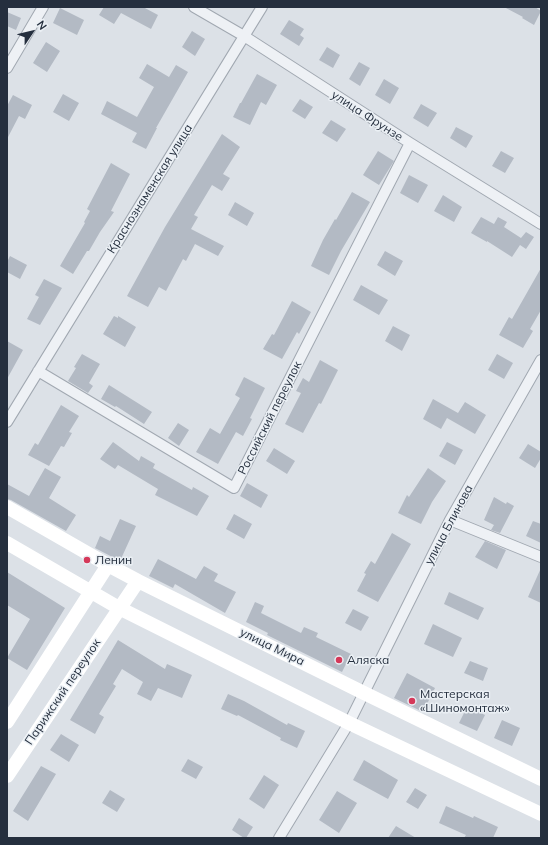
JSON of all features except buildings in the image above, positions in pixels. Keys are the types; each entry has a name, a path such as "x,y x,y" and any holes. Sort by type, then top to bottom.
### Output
{"street":[{"path":"7,68 43,7"},
{"name":"улица Фрунзе","path":"194,7 244,36 410,143 541,224"},
{"name":"Краснознаменская улица","path":"7,422 262,7"},
{"name":"Российский переулок","path":"38,371 234,488 410,143"},
{"name":"улица Блинова","path":"349,723 450,520 541,360"},
{"name":"улица Мира","path":"7,507 138,581 541,779"},
{"path":"450,520 541,558"},
{"path":"7,543 119,608 349,723 541,814"},
{"path":"7,722 108,565"},
{"name":"Парижский переулок","path":"7,776 138,581"},
{"path":"278,838 349,723"}],"place":[{"name":"Ленин","path":"87,560"},
{"name":"Аляска","path":"339,660"},
{"name":"Мастерская «Шиномонтаж»","path":"412,701"}]}
